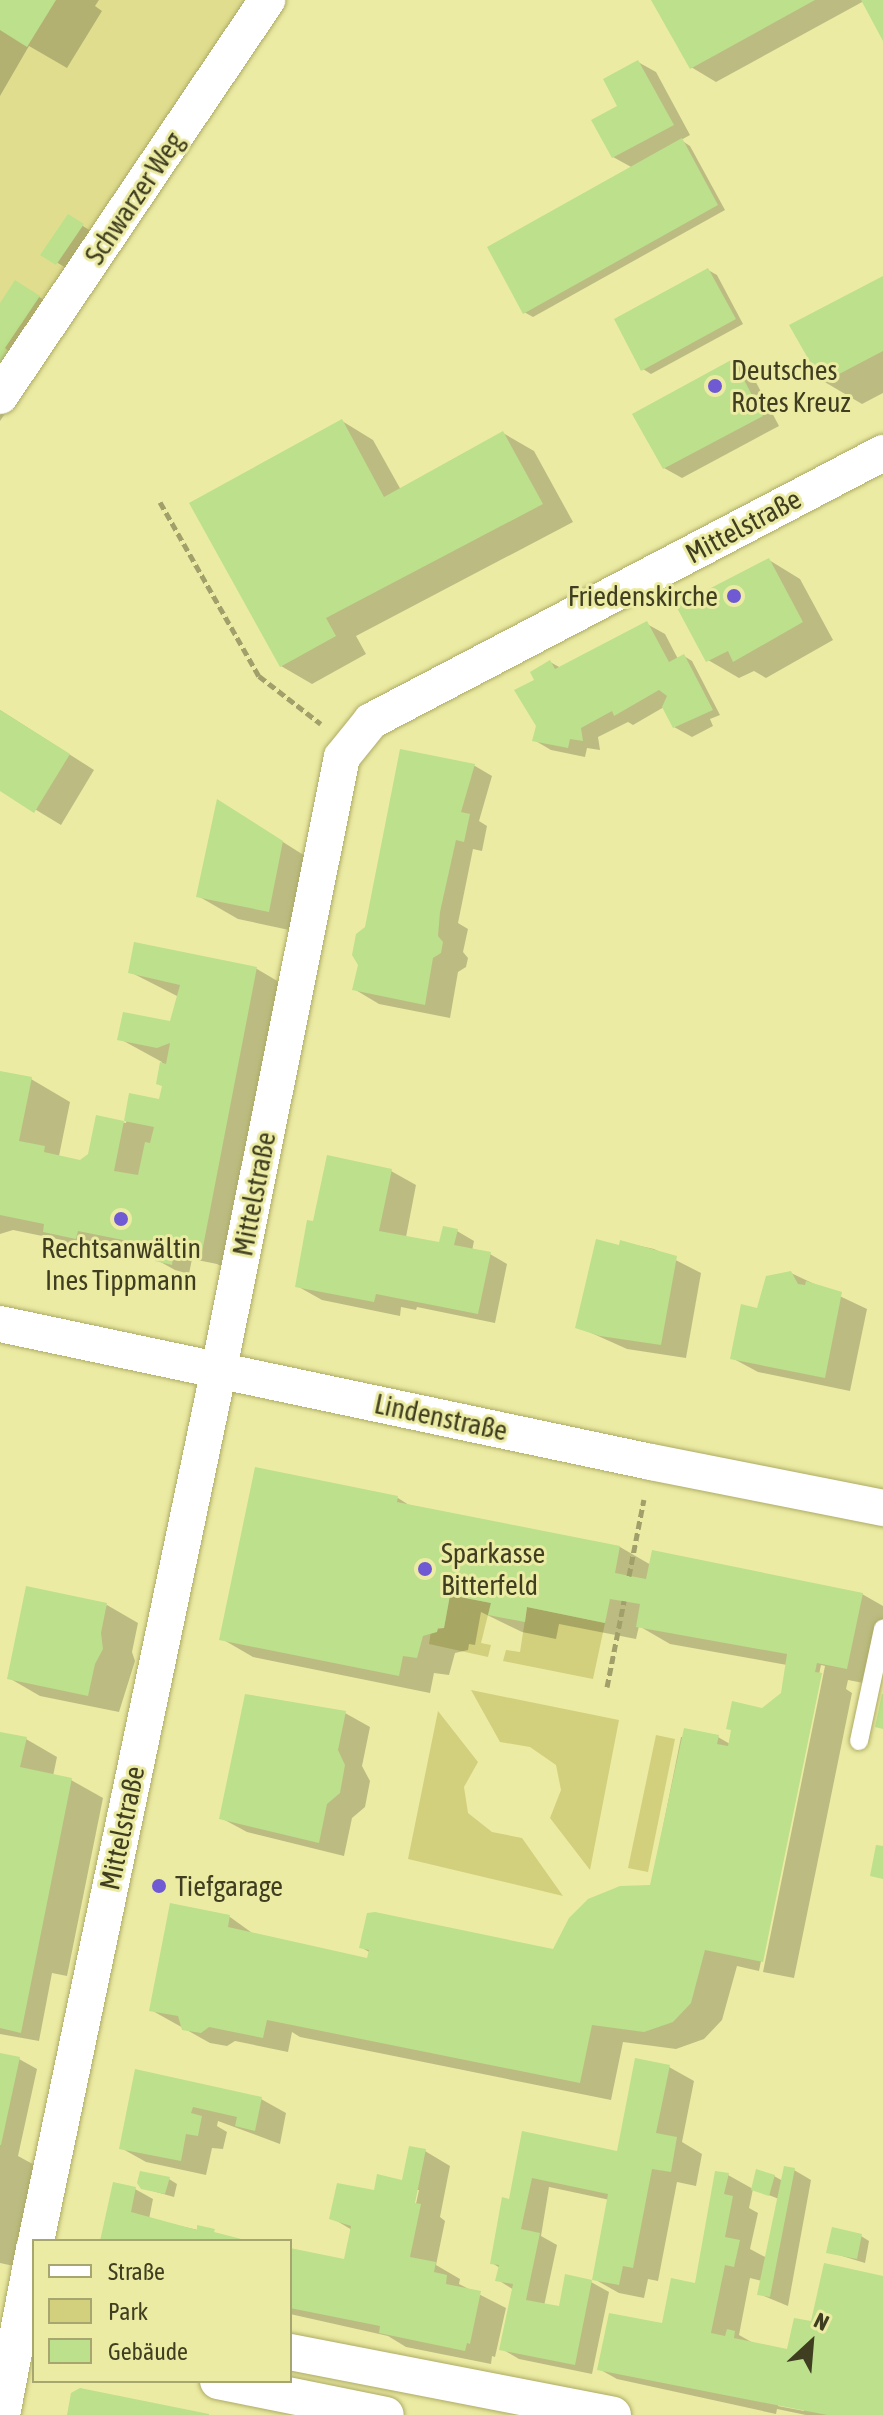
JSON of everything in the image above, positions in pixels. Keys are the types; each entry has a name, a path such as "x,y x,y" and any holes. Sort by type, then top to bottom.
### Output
{"street":[{"name":"Schwarzer Weg","path":"0,396 267,0"},
{"name":"Mittelstraße","path":"36,2239 219,1369 342,757 371,721 883,453"},
{"name":"Lindenstraße","path":"0,1324 883,1508"},
{"path":"2,2415 16,2340 19,2299 32,2256"},
{"path":"292,2352 613,2415"},
{"path":"228,2383 386,2415"}],"lane":[{"path":"859,1741 883,1629"}],"path":[{"path":"160,502 259,676 350,746"},
{"path":"629,1576 651,1462"},
{"path":"607,1687 624,1601"}],"shaded area":[{"path":"0,0 256,0 0,382"}],"green space":[{"path":"450,1595 491,1603 481,1643 491,1645 488,1657 429,1644 431,1631 444,1628"},
{"path":"527,1607 605,1623 593,1679 503,1661 506,1650 520,1652"},
{"path":"471,1690 619,1720 590,1870 550,1818 561,1790 556,1765 530,1747 500,1742"},
{"path":"438,1711 478,1762 464,1787 468,1813 492,1832 522,1838 563,1896 408,1859"},
{"path":"656,1735 675,1739 648,1872 628,1868"}],"building":[{"path":"0,0 56,0 27,47 0,30"},
{"path":"651,0 815,0 690,69"},
{"path":"861,0 883,0 883,41"},
{"path":"638,60 674,125 612,158 591,120 617,106 603,79"},
{"path":"682,138 718,205 523,314 487,247"},
{"path":"68,214 84,224 56,265 40,255"},
{"name":"Deutsches Rotes Kreuz","path":"708,268 736,319 641,371 614,319"},
{"path":"883,276 883,351 822,383 789,325"},
{"path":"15,280 40,296 5,348 11,353 0,369 0,303"},
{"name":"Deutsches Rotes Kreuz","path":"733,359 763,416 663,469 632,414"},
{"path":"342,419 384,497 503,431 543,504 326,618 336,636 280,667 189,503"},
{"path":"769,558 803,622 733,662 728,651 706,662 676,606"},
{"path":"647,621 669,662 684,654 713,710 673,728 662,707 667,696 659,690 614,716 612,711 581,728 583,741 570,739 568,748 532,741 536,726 514,690 534,680 530,672 550,660 555,669"},
{"path":"0,710 70,754 34,813 0,791"},
{"path":"400,749 475,764 461,812 470,814 464,842 456,840 440,912 438,936 443,942 441,953 433,958 425,1005 352,990 358,965 352,955 356,934 365,927"},
{"path":"217,799 283,841 269,912 196,897"},
{"path":"134,942 257,967 202,1252 195,1257 174,1251 172,1265 155,1261 158,1247 78,1231 76,1239 43,1232 44,1224 0,1215 0,1071 32,1077 19,1141 45,1146 44,1152 80,1160 88,1154 96,1115 124,1121 129,1093 159,1099 162,1086 156,1084 160,1062 166,1064 170,1043 157,1048 117,1040 123,1012 170,1021 180,985 128,973","holes":["124,1121 154,1127 150,1143 145,1142 138,1175 114,1171"]},
{"path":"327,1155 392,1169 379,1231 439,1242 443,1226 458,1229 454,1245 491,1252 478,1314 376,1294 374,1302 295,1287 307,1220 313,1221"},
{"path":"596,1239 619,1245 620,1240 677,1256 661,1345 600,1336 575,1328"},
{"path":"791,1271 798,1284 805,1285 806,1281 842,1292 825,1378 730,1359 741,1304 757,1308 766,1276"},
{"path":"255,1467 398,1496 397,1502 620,1546 615,1573 646,1579 652,1550 863,1593 847,1669 817,1663 815,1672 822,1673 763,1962 705,1950 691,2003 673,2022 644,2032 592,2025 580,2083 267,2020 263,2038 209,2027 201,2033 182,2030 178,2016 149,2011 170,1903 230,1915 228,1927 367,1958 369,1950 359,1948 367,1913 375,1912 553,1949 569,1918 588,1899 620,1886 650,1885 684,1728 719,1735 717,1744 728,1746 731,1730 726,1729 732,1701 762,1708 781,1693 787,1654 636,1627 640,1604 610,1599 605,1623 527,1607 525,1622 488,1615 491,1603 450,1595 444,1628 423,1636 417,1658 403,1656 399,1676 219,1640"},
{"path":"26,1586 107,1603 101,1633 103,1649 95,1664 88,1696 7,1679"},
{"path":"245,1694 346,1711 338,1750 345,1765 340,1793 327,1804 319,1843 219,1819"},
{"path":"883,1694 883,1729 875,1727"},
{"path":"0,1732 27,1737 20,1767 72,1778 21,2033 0,2028"},
{"path":"876,1845 883,1846 883,1879 870,1876"},
{"path":"0,2053 20,2057 1,2145 0,2145"},
{"path":"635,2058 670,2065 656,2133 677,2137 671,2172 652,2169 633,2268 623,2266 619,2285 592,2280 575,2365 499,2350 513,2284 495,2281 499,2265 490,2264 502,2197 509,2199 522,2131 617,2151","holes":["532,2178 608,2194 592,2280 565,2274 559,2306 526,2300 540,2233 521,2229"]},
{"path":"135,2069 262,2097 255,2131 235,2126 237,2117 193,2107 191,2113 202,2116 198,2136 186,2134 181,2161 119,2149"},
{"path":"409,2146 426,2149 415,2203 421,2204 410,2257 436,2262 434,2272 447,2275 446,2284 481,2291 470,2344 467,2343 465,2351 379,2333 380,2326 292,2308 292,2248 344,2259 351,2226 329,2219 337,2183 374,2190 377,2174 402,2180"},
{"path":"784,2166 795,2168 770,2297 757,2295"},
{"path":"756,2169 775,2175 769,2196 751,2190"},
{"path":"140,2171 170,2177 165,2194 141,2189 137,2183"},
{"path":"715,2171 729,2173 724,2194 733,2196 725,2237 740,2240 734,2267 725,2265 711,2333 725,2336 727,2329 735,2331 734,2338 787,2349 794,2318 811,2321 824,2263 883,2276 883,2415 827,2415 597,2370 609,2313 662,2323 671,2278 695,2283"},
{"path":"113,2182 136,2187 131,2212 197,2230 197,2225 215,2229 214,2232 241,2239 100,2239"},
{"path":"832,2227 862,2234 857,2259 826,2253"},
{"path":"80,2388 209,2415 67,2415 71,2393"}],"place":[{"name":"Deutsches Rotes Kreuz","path":"715,386"},
{"name":"Friedenskirche","path":"734,596"},
{"name":"Rechtsanwältin Ines Tippmann","path":"121,1219"},
{"name":"Sparkasse Bitterfeld","path":"425,1569"},
{"name":"Tiefgarage","path":"159,1886"}]}
